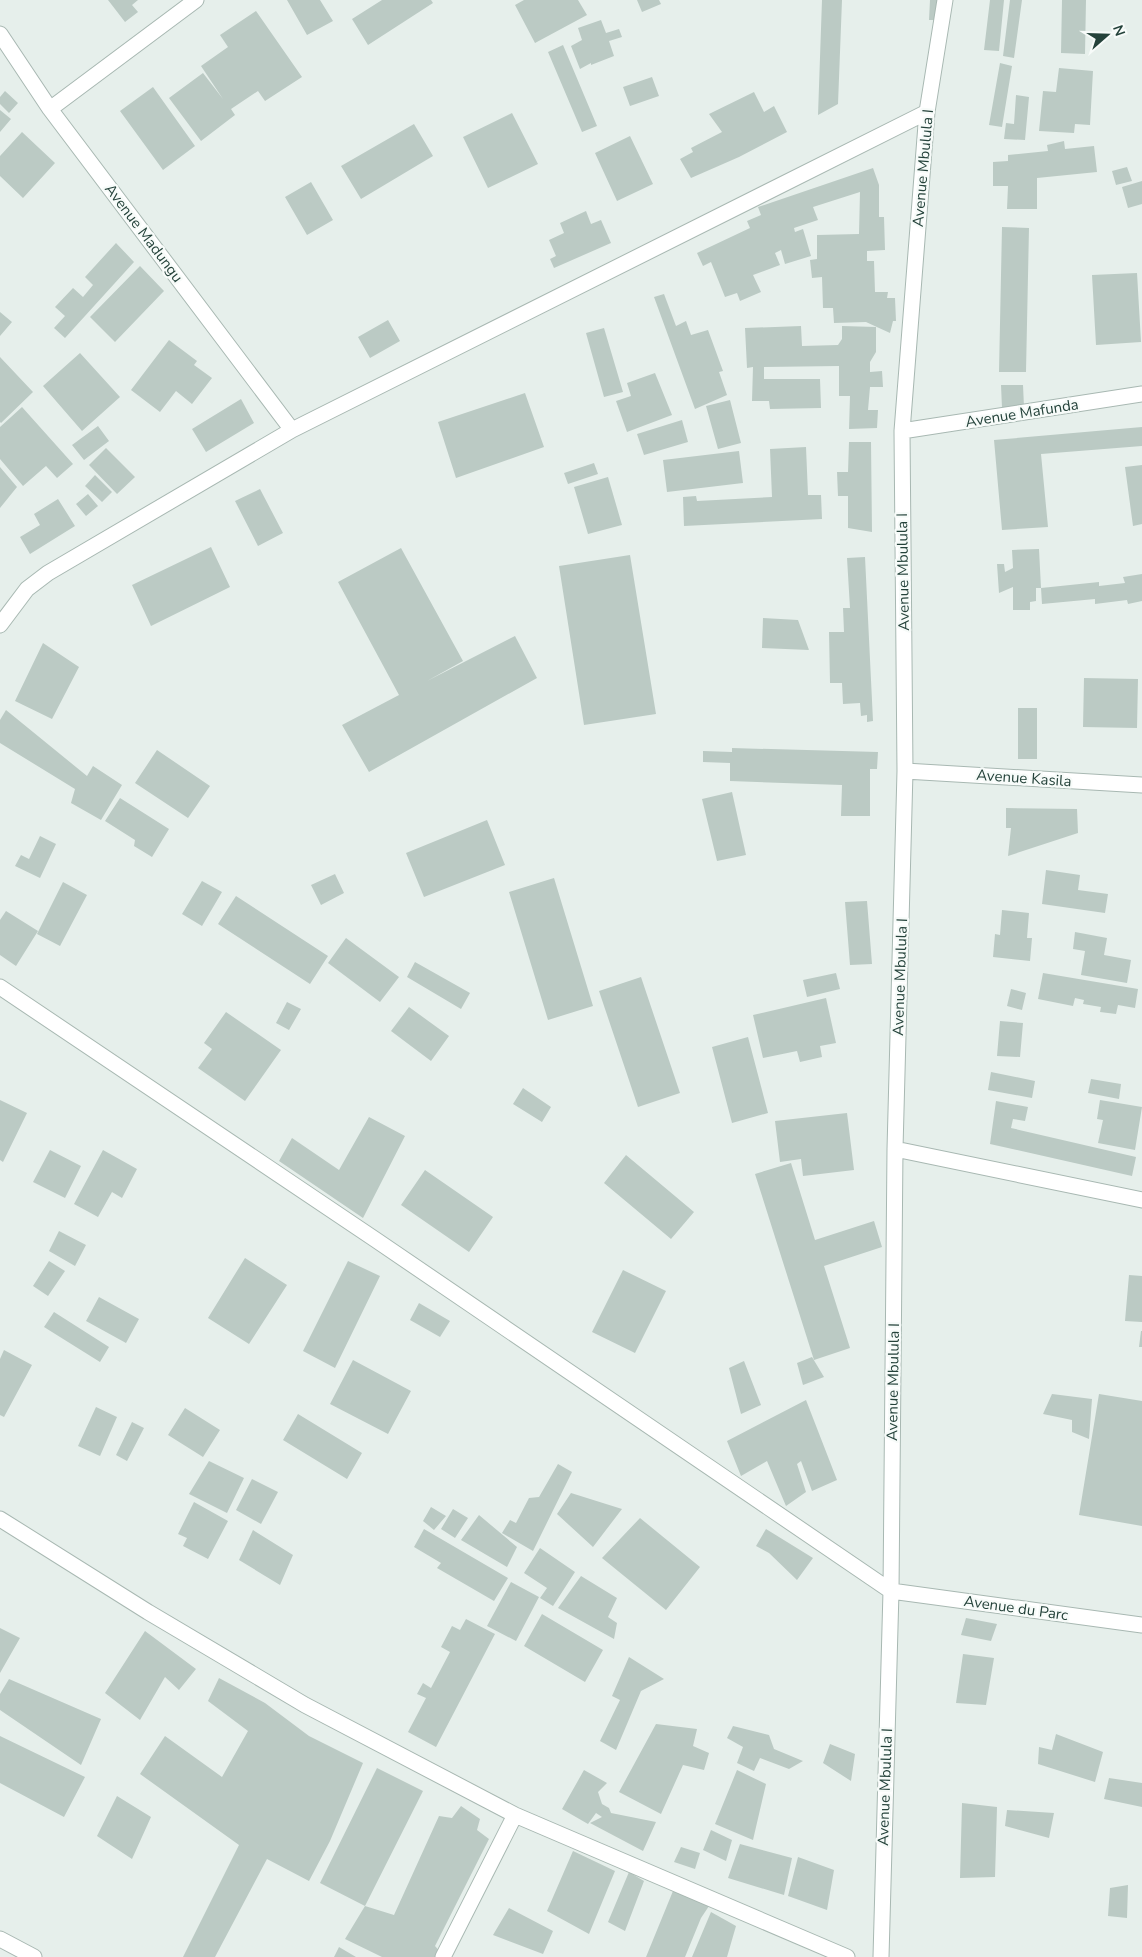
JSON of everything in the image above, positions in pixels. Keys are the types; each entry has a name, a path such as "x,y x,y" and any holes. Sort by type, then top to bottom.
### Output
{"street":[{"path":"50,109 196,0"},
{"name":"Avenue Mbulula I","path":"881,1957 891,1591 895,1149 905,771 902,431 927,112 945,0"},
{"name":"Avenue Madungu","path":"0,34 50,109 292,430"},
{"path":"0,625 27,589 48,573 292,430 927,112"},
{"name":"Avenue Mafunda","path":"902,431 1142,394"},
{"name":"Avenue Kasila","path":"905,771 1142,785"},
{"path":"0,987 376,1240 891,1591"},
{"path":"895,1149 1142,1200"},
{"path":"0,1519 148,1612 305,1705 515,1815 847,1957"},
{"name":"Avenue du Parc","path":"891,1591 1142,1625"},
{"path":"443,1957 515,1815"},
{"path":"0,1939 34,1957"}],"building":[{"path":"108,0 138,0 132,5 138,12 125,22"},
{"path":"287,0 320,0 333,21 307,35"},
{"path":"382,0 431,0 433,3 368,45 352,19"},
{"path":"524,0 578,0 587,15 535,43 515,5"},
{"path":"637,0 659,0 661,4 642,12"},
{"path":"822,0 842,0 838,104 818,115"},
{"path":"930,0 938,0 938,20 929,20"},
{"path":"990,0 1004,0 999,51 984,50"},
{"path":"1010,0 1022,0 1014,58 1003,56"},
{"path":"1062,0 1086,0 1085,54 1061,53"},
{"path":"256,11 302,77 265,101 258,91 231,109 235,115 201,141 169,98 203,73 223,99 201,66 228,47 220,35"},
{"path":"601,20 606,33 619,29 622,37 609,41 614,56 591,65 591,63 580,69 571,46 582,40 578,28"},
{"path":"563,45 597,126 582,132 548,52"},
{"path":"1000,63 1012,66 1002,127 989,125"},
{"path":"1059,68 1093,71 1090,125 1075,124 1074,133 1039,131 1043,91 1056,92"},
{"path":"652,77 659,96 630,106 623,87"},
{"path":"153,87 195,146 163,170 120,111"},
{"path":"5,91 18,103 9,113 0,104 0,97"},
{"path":"754,92 764,112 774,106 787,132 739,157 691,178 680,159 693,152 691,148 722,132 709,114"},
{"path":"1016,95 1029,97 1025,140 1004,139 1006,123 1014,124"},
{"path":"0,110 11,119 0,132"},
{"path":"512,113 538,164 488,188 463,137"},
{"path":"414,124 433,156 361,199 341,166"},
{"path":"22,132 55,163 23,198 0,176 0,156"},
{"path":"630,136 653,184 617,201 595,153"},
{"path":"1064,141 1065,149 1094,146 1097,172 1037,178 1037,209 1007,209 1008,186 993,186 993,162 1008,161 1008,155 1048,151 1047,145"},
{"path":"1127,167 1132,181 1116,185 1112,171"},
{"path":"873,168 879,185 879,217 884,217 885,250 867,251 867,261 874,261 875,292 888,292 887,298 895,298 896,321 893,321 890,333 866,322 834,323 833,308 823,308 822,277 812,278 810,260 817,259 817,235 859,234 860,192 813,207 818,220 794,228 795,232 803,229 811,256 785,264 781,250 775,253 780,265 753,275 761,292 740,301 737,293 725,297 711,262 703,266 697,253 750,228 747,221 761,215 758,207"},
{"path":"1142,181 1142,204 1128,208 1122,187"},
{"path":"311,182 333,220 307,235 285,197"},
{"path":"586,211 591,224 601,220 611,243 554,268 550,259 556,256 549,240 564,233 560,223"},
{"path":"1002,227 1029,228 1026,372 999,372"},
{"path":"116,243 134,262 65,338 54,328 65,316 55,307 73,288 83,297 93,285 85,277"},
{"path":"140,266 164,291 115,342 90,317"},
{"path":"1137,273 1141,342 1096,345 1092,275"},
{"path":"664,294 676,326 686,321 691,335 708,330 723,371 719,372 727,395 695,409 654,297"},
{"path":"0,312 12,322 0,336"},
{"path":"388,320 400,341 370,358 358,337"},
{"path":"801,326 802,346 838,345 842,339 842,326 876,327 876,352 870,362 870,372 882,371 883,387 870,387 868,410 878,410 877,428 849,429 850,396 839,396 839,366 764,367 764,379 820,379 821,408 770,409 769,401 752,401 753,367 747,368 745,328"},
{"path":"604,328 623,392 604,397 586,333"},
{"path":"169,340 197,361 194,365 212,378 192,404 176,391 160,412 131,390"},
{"path":"80,353 120,397 82,431 43,386"},
{"path":"0,357 33,392 1,423 0,422"},
{"path":"655,373 672,415 627,432 616,401 631,396 627,383"},
{"path":"1001,385 1023,385 1024,407 1002,408"},
{"path":"525,393 544,447 456,478 438,422"},
{"path":"241,399 254,423 206,452 192,429"},
{"path":"730,400 741,443 718,449 706,406"},
{"path":"22,407 73,464 57,478 46,466 23,486 0,459 0,427"},
{"path":"682,420 688,442 644,455 637,434"},
{"path":"98,426 109,441 84,460 72,445"},
{"path":"1142,427 1142,446 1041,454 1048,527 1002,530 994,440"},
{"path":"849,442 871,442 872,532 848,528 848,496 838,496 837,472 848,472"},
{"path":"806,447 808,495 821,495 822,519 684,526 683,497 696,496 697,501 772,497 770,449"},
{"path":"106,448 135,477 117,494 89,465"},
{"path":"739,451 743,483 667,492 663,460"},
{"path":"594,463 598,474 568,484 564,473"},
{"path":"1142,465 1142,524 1133,526 1125,467"},
{"path":"0,467 17,487 0,508"},
{"path":"95,475 112,492 102,502 85,486"},
{"path":"608,477 622,525 588,534 574,487"},
{"path":"260,489 283,533 258,546 235,501"},
{"path":"88,494 98,506 86,516 76,504"},
{"path":"58,499 75,526 30,554 20,537 40,525 34,514"},
{"path":"211,547 230,587 151,626 132,585"},
{"path":"401,548 463,661 427,681 515,636 537,678 369,772 342,725 399,695 338,582"},
{"path":"1039,549 1041,588 1036,588 1036,601 1030,602 1030,610 1013,610 1013,587 999,593 997,564 1004,564 1005,572 1013,568 1012,550"},
{"path":"630,555 656,714 584,725 559,566"},
{"path":"865,557 873,721 867,722 867,715 861,716 860,703 843,704 842,683 830,683 829,632 844,632 843,608 850,608 847,558"},
{"path":"1142,574 1142,601 1128,604 1127,600 1095,604 1095,599 1042,604 1041,588 1099,582 1099,586 1125,583 1123,577"},
{"path":"763,618 798,620 809,650 762,648"},
{"path":"43,643 79,667 52,719 15,701"},
{"path":"1084,678 1138,679 1137,728 1083,727"},
{"path":"1018,708 1037,708 1037,759 1018,759"},
{"path":"6,710 87,776 93,766 122,785 101,820 71,803 75,789 0,743 0,720"},
{"path":"732,748 878,752 877,769 870,769 870,816 841,816 842,785 730,781 730,763 703,762 703,751 732,752"},
{"path":"157,750 210,786 188,818 135,783"},
{"path":"732,792 746,855 717,861 702,799"},
{"path":"120,798 169,829 152,857 134,846 135,840 105,821"},
{"path":"1006,808 1077,809 1078,833 1008,856 1011,828 1006,828"},
{"path":"487,820 505,865 424,897 406,853"},
{"path":"40,836 56,844 40,878 15,866 21,855 29,859"},
{"path":"1046,870 1080,875 1078,890 1108,894 1105,913 1042,904"},
{"path":"335,874 344,893 321,905 311,885"},
{"path":"554,878 593,1006 548,1020 509,892"},
{"path":"202,881 222,892 202,926 182,914"},
{"path":"63,882 87,895 60,946 37,934"},
{"path":"236,896 328,956 310,984 218,924"},
{"path":"867,901 872,964 850,965 845,902"},
{"path":"1002,910 1029,913 1027,938 1032,938 1030,961 993,957 995,934 1000,935"},
{"path":"6,911 38,931 16,966 0,955 0,920"},
{"path":"1075,932 1107,938 1104,955 1131,960 1127,983 1081,975 1085,951 1073,949"},
{"path":"346,938 399,977 380,1002 328,963"},
{"path":"415,962 470,993 461,1009 407,977"},
{"path":"836,973 840,989 807,997 803,980"},
{"path":"1043,973 1138,989 1135,1008 1118,1005 1116,1014 1100,1012 1101,1007 1083,1004 1084,1000 1075,998 1073,1006 1038,999"},
{"path":"641,977 680,1093 638,1107 599,991"},
{"path":"1011,989 1026,993 1022,1010 1007,1006"},
{"path":"826,998 836,1043 820,1046 822,1057 800,1062 797,1051 763,1058 753,1015"},
{"path":"287,1002 301,1009 289,1030 276,1023"},
{"path":"409,1007 449,1036 431,1061 391,1031"},
{"path":"226,1012 281,1050 245,1101 198,1068 212,1049 204,1043"},
{"path":"1000,1021 1023,1023 1020,1057 997,1056"},
{"path":"748,1037 768,1113 732,1123 712,1047"},
{"path":"991,1072 1035,1081 1032,1098 988,1090"},
{"path":"1091,1079 1121,1084 1119,1099 1088,1093"},
{"path":"523,1088 551,1107 542,1122 513,1104"},
{"path":"0,1100 27,1113 3,1162 0,1160"},
{"path":"1100,1100 1142,1107 1135,1150 1098,1143 1103,1120 1097,1119"},
{"path":"996,1101 1028,1107 1025,1121 1013,1119 1011,1128 1136,1157 1132,1176 990,1144"},
{"path":"847,1113 854,1170 803,1176 801,1159 780,1162 775,1121"},
{"path":"369,1117 405,1136 363,1218 279,1161 292,1138 339,1170"},
{"path":"50,1150 81,1166 65,1198 33,1182"},
{"path":"103,1150 137,1169 122,1198 112,1192 98,1217 74,1204"},
{"path":"626,1155 694,1212 671,1239 604,1183"},
{"path":"791,1163 815,1240 874,1221 882,1247 824,1266 850,1348 814,1360 755,1174"},
{"path":"425,1170 493,1217 469,1252 401,1205"},
{"path":"59,1231 86,1245 75,1266 49,1251"},
{"path":"245,1258 287,1285 249,1344 208,1318"},
{"path":"49,1261 65,1271 48,1296 33,1286"},
{"path":"348,1261 380,1276 335,1368 303,1351"},
{"path":"623,1270 666,1291 635,1353 592,1332"},
{"path":"1129,1275 1142,1276 1142,1322 1125,1321"},
{"path":"99,1297 139,1319 126,1343 86,1321"},
{"path":"419,1303 450,1321 440,1337 410,1320"},
{"path":"54,1312 109,1347 100,1362 44,1327"},
{"path":"1141,1331 1142,1347 1139,1347"},
{"path":"4,1350 32,1365 4,1417 0,1415 0,1359"},
{"path":"812,1357 824,1377 803,1385 797,1363"},
{"path":"353,1360 411,1391 388,1434 330,1404"},
{"path":"744,1361 761,1405 741,1414 729,1368"},
{"path":"1052,1394 1092,1399 1089,1439 1072,1432 1072,1420 1043,1414"},
{"path":"1099,1394 1142,1401 1142,1526 1079,1515"},
{"path":"806,1400 837,1480 812,1491 801,1461 797,1464 806,1492 786,1506 767,1461 741,1476 727,1441"},
{"path":"96,1407 117,1417 100,1456 78,1446"},
{"path":"185,1408 220,1430 203,1457 168,1435"},
{"path":"298,1414 362,1453 347,1479 283,1440"},
{"path":"132,1422 144,1428 127,1461 116,1455"},
{"path":"209,1461 244,1478 227,1513 189,1494"},
{"path":"558,1464 572,1472 533,1551 502,1533 510,1520 516,1523 529,1498 539,1497"},
{"path":"252,1479 278,1492 261,1524 236,1510"},
{"path":"571,1493 622,1509 593,1547 557,1514"},
{"path":"194,1502 228,1521 208,1559 183,1546 187,1538 178,1534"},
{"path":"431,1507 446,1516 434,1530 423,1521"},
{"path":"453,1509 468,1518 455,1538 441,1529"},
{"path":"479,1515 517,1547 507,1567 461,1540"},
{"path":"640,1518 700,1567 666,1610 602,1558"},
{"path":"424,1529 508,1578 494,1601 437,1568 441,1563 414,1547"},
{"path":"766,1529 813,1558 797,1580 769,1553 756,1546"},
{"path":"253,1530 293,1555 280,1585 239,1560"},
{"path":"540,1548 575,1572 553,1606 540,1598 547,1588 524,1573"},
{"path":"581,1576 617,1598 608,1617 617,1623 614,1639 558,1608"},
{"path":"511,1582 539,1597 516,1641 487,1626"},
{"path":"542,1614 603,1650 585,1682 524,1646"},
{"path":"966,1618 997,1624 991,1641 961,1635"},
{"path":"466,1619 495,1634 436,1747 408,1732 426,1698 417,1694 423,1683 431,1688 450,1652 441,1647 452,1626 460,1630"},
{"path":"0,1628 20,1638 0,1673"},
{"path":"145,1631 196,1669 179,1690 165,1677 140,1720 105,1693"},
{"path":"963,1654 994,1658 986,1705 956,1703"},
{"path":"629,1657 664,1679 641,1691 616,1750 600,1741 620,1700 612,1696"},
{"path":"219,1678 265,1703 309,1736 363,1763 330,1841 309,1881 267,1859 215,1957 183,1957 239,1845 140,1774 165,1736 222,1777 248,1731 208,1701"},
{"path":"9,1679 101,1719 81,1765 0,1710 0,1694"},
{"path":"656,1724 697,1729 693,1746 709,1753 704,1770 683,1765 661,1814 619,1792"},
{"path":"733,1726 769,1735 774,1749 803,1761 789,1769 760,1758 754,1771 737,1763 743,1747 727,1738"},
{"path":"1056,1734 1103,1752 1095,1782 1038,1764 1039,1747 1052,1750"},
{"path":"0,1736 85,1777 64,1817 0,1783"},
{"path":"830,1744 855,1754 851,1781 823,1763"},
{"path":"377,1768 423,1791 365,1906 320,1883"},
{"path":"584,1770 607,1783 598,1792 602,1804 609,1808 611,1813 656,1822 643,1851 590,1823 602,1817 596,1813 588,1824 562,1809"},
{"path":"737,1770 766,1784 753,1840 715,1824"},
{"path":"1109,1778 1142,1783 1142,1807 1104,1799"},
{"path":"117,1796 151,1817 132,1859 97,1836"},
{"path":"962,1803 997,1807 995,1877 960,1878"},
{"path":"461,1806 480,1819 477,1830 489,1839 435,1946 443,1955 441,1957 382,1957 345,1939 365,1906 394,1915 439,1816 452,1818"},
{"path":"1007,1810 1054,1813 1049,1838 1005,1826"},
{"path":"711,1830 732,1840 726,1861 703,1850"},
{"path":"740,1844 792,1858 784,1895 728,1878"},
{"path":"681,1847 700,1853 695,1869 674,1862"},
{"path":"573,1851 615,1871 589,1934 547,1911"},
{"path":"798,1857 834,1870 827,1910 788,1896"},
{"path":"629,1872 644,1881 625,1931 608,1922"},
{"path":"1128,1885 1127,1918 1108,1916 1110,1888"},
{"path":"673,1891 709,1906 701,1918 685,1957 646,1957"},
{"path":"509,1908 553,1931 543,1954 493,1935"},
{"path":"711,1912 736,1926 727,1957 692,1957"},
{"path":"339,1947 356,1957 334,1957"}]}
